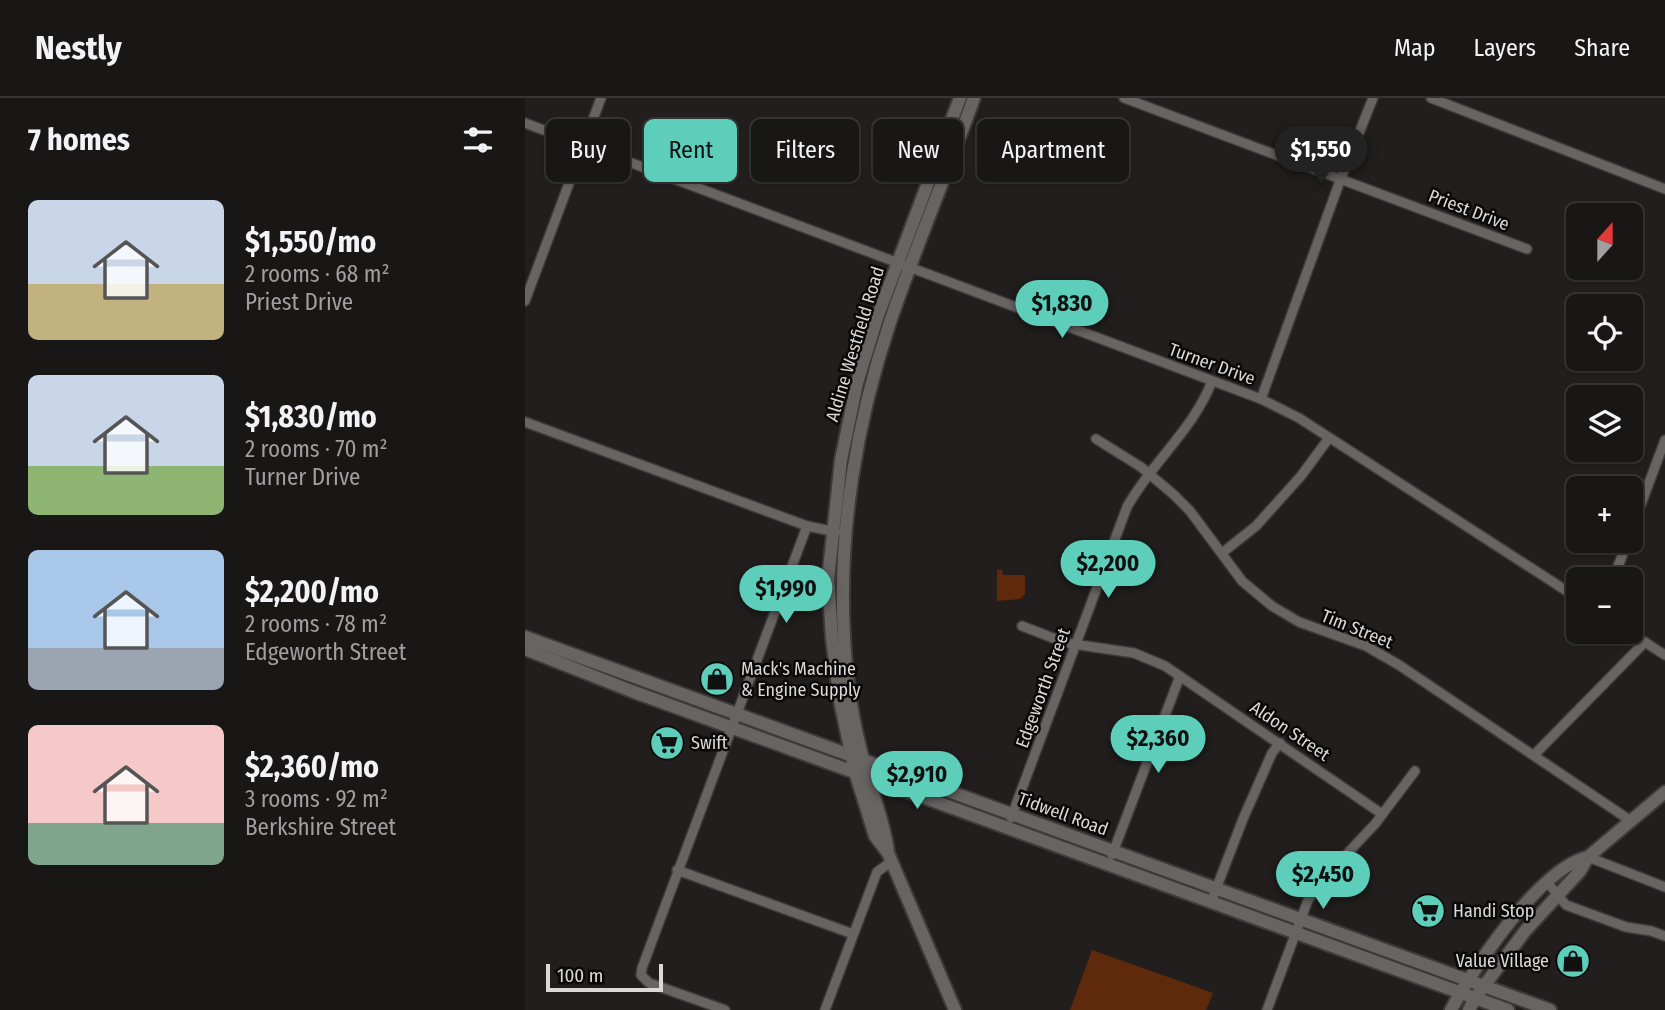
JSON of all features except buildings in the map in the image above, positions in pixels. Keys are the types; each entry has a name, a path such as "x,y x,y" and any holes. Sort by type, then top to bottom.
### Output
{"main road":[{"name":"Aldine Westfield Road","path":"955,119 960,98"},
{"name":"Aldine Westfield Road","path":"963,120 974,98"},
{"name":"Aldine Westfield Road","path":"838,637 854,463 861,429 905,264 936,182"},
{"name":"Aldine Westfield Road","path":"905,264 877,318 852,403 841,460 828,579 862,774 886,833 890,857 955,1010"},
{"name":"Tidwell Road","path":"525,637 737,713 1010,820 1214,895 1299,920 1550,1010"},
{"name":"Tidwell Road","path":"525,649 634,692 862,774 1010,820"},
{"path":"634,692 641,679"},
{"path":"1472,1004 1525,931 1580,871 1588,857 1665,792"},
{"path":"1451,1010 1486,952 1547,882 1577,859 1588,857"},
{"name":"Tidwell Road","path":"1214,895 1294,934 1460,993 1472,1004 1509,1010"}],"street":[{"path":"593,119 601,98"},
{"name":"Priest Drive","path":"1125,98 1527,249"},
{"path":"1261,398 1373,98"},
{"path":"1431,98 1665,189"},
{"name":"Turner Drive","path":"525,123 546,130"},
{"name":"Turner Drive","path":"630,161 1261,398 1299,418 1566,591"},
{"path":"525,300 570,182"},
{"name":"Edgeworth Street","path":"1010,820 1127,507 1195,414 1212,381"},
{"path":"525,422 807,526 847,535"},
{"path":"1222,553 1255,526 1301,475 1329,438"},
{"name":"Tim Street","path":"1096,439 1149,474 1190,511 1242,581 1272,607 1299,622 1345,638 1387,657 1631,821"},
{"path":"1643,499 1665,440"},
{"path":"725,1010 649,983 641,975 642,968 807,526"},
{"name":"Aldon Street","path":"1022,626 1076,645 1134,653 1149,658 1180,676 1382,814"},
{"path":"1535,754 1645,642 1665,656"},
{"path":"1111,857 1180,676"},
{"path":"1214,895 1272,753 1280,743"},
{"path":"1267,1010 1299,920 1315,890 1382,814 1415,771"},
{"path":"825,1010 877,872 890,857"},
{"path":"1588,857 1665,887"},
{"path":"677,870 853,934"},
{"path":"1547,882 1566,905 1626,927 1665,936"}],"shaded area":[{"path":"997,570 1002,570 1003,575 1025,575 1025,594 1020,599 997,601"},
{"path":"1092,950 1213,993 1206,1010 1070,1010"}],"place":[{"name":"Mack's Machine & Engine Supply","path":"717,679"},
{"name":"Swift","path":"667,743"},
{"name":"Handi Stop","path":"1428,911"},
{"name":"Value Village","path":"1573,961"}]}
